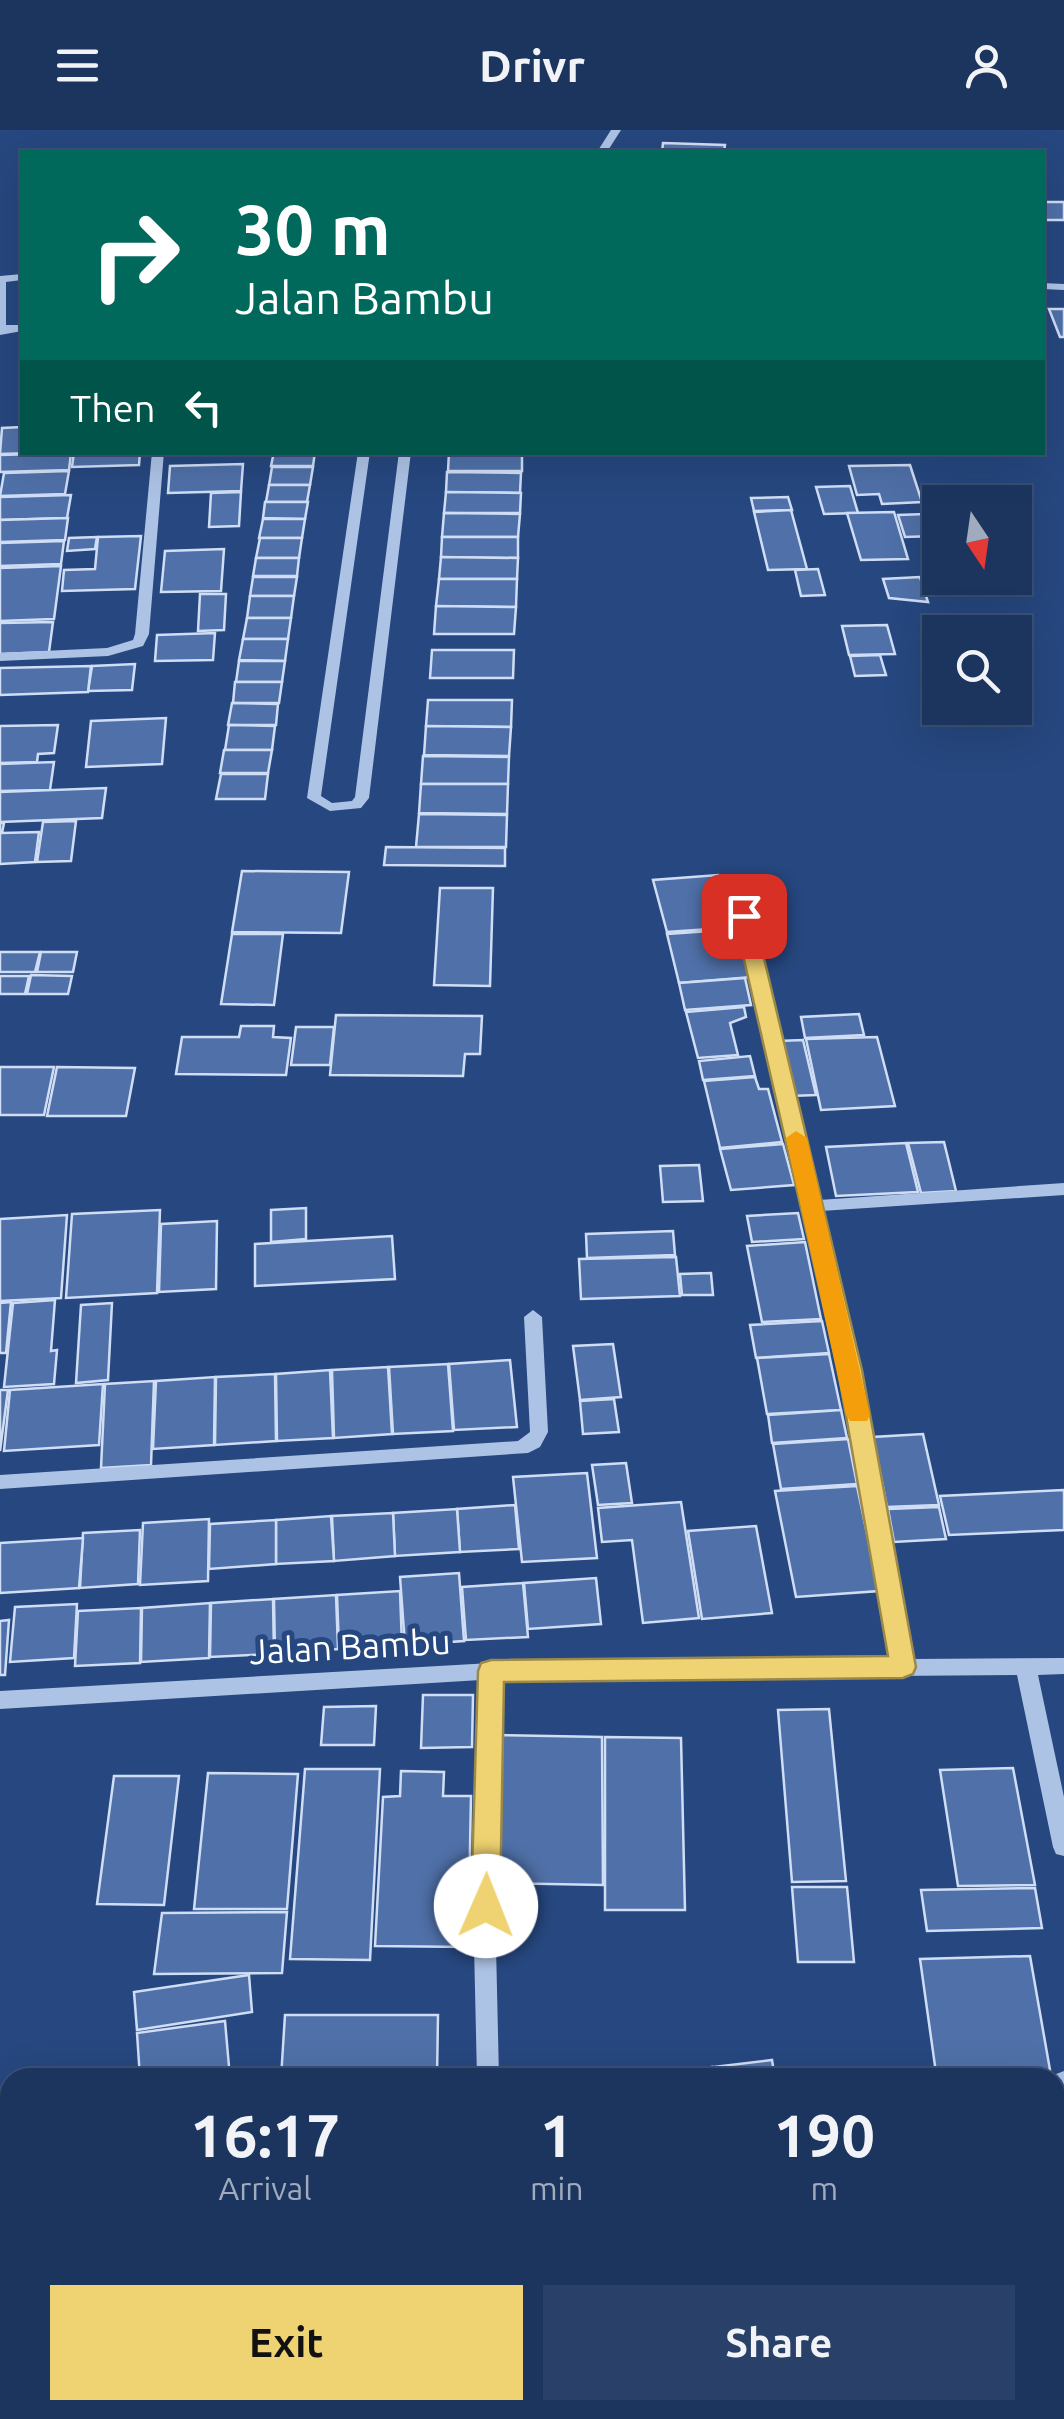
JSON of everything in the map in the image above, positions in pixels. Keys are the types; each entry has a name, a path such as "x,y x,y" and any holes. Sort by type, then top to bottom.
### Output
{"street":[{"path":"0,279 0,330"},
{"path":"0,657 108,652 138,642 142,634 158,455"},
{"path":"364,455 314,798 330,808 356,805 362,798 405,455"},
{"path":"744,916 850,1370 903,1667"},
{"path":"812,1206 1064,1189"},
{"path":"0,1482 521,1448 533,1442 540,1432 533,1317"},
{"name":"Jalan Bambu","path":"0,1700 491,1671 1064,1666"},
{"path":"1026,1668 1064,1847"},
{"path":"488,2068 485,1946 491,1671"}],"building":[{"path":"663,143 725,145 724,150 662,150"},
{"path":"1045,202 1064,202 1064,220 1045,220"},
{"path":"1049,309 1064,309 1064,337 1060,337"},
{"path":"20,427 20,453 0,454 2,428"},
{"path":"0,455 71,455 69,470 0,472"},
{"path":"74,455 140,455 139,465 72,467"},
{"path":"273,455 315,455 313,466 271,466"},
{"path":"449,455 522,455 522,471 448,471"},
{"path":"243,464 241,491 168,493 170,466"},
{"path":"910,465 922,502 882,504 879,494 857,495 849,466"},
{"path":"272,467 313,467 310,485 269,485"},
{"path":"69,471 65,494 0,496 4,473"},
{"path":"447,472 521,473 520,493 446,492"},
{"path":"269,485 310,485 307,502 266,502"},
{"path":"850,486 858,513 824,514 816,487"},
{"path":"241,492 239,526 209,527 211,493"},
{"path":"446,492 521,493 520,513 444,513"},
{"path":"71,495 67,518 0,520 0,497"},
{"path":"788,497 792,510 754,511 751,498"},
{"path":"265,502 308,502 305,519 263,518"},
{"path":"791,510 807,569 768,570 754,512"},
{"path":"894,512 908,559 861,560 847,513"},
{"path":"444,513 520,514 518,537 442,537"},
{"path":"922,514 922,536 905,537 898,515"},
{"path":"68,518 65,540 0,542 0,520"},
{"path":"263,519 305,519 302,538 259,538"},
{"path":"141,536 135,589 62,591 64,570 95,569 98,537"},
{"path":"97,537 95,549 67,551 69,538"},
{"path":"442,537 518,537 518,558 441,557"},
{"path":"260,538 302,538 299,558 256,558"},
{"path":"64,541 61,564 0,566 0,543"},
{"path":"224,549 221,591 161,592 165,551"},
{"path":"441,557 518,558 517,579 439,579"},
{"path":"256,558 299,558 297,576 253,576"},
{"path":"61,566 54,619 0,621 0,568"},
{"path":"818,569 825,595 801,596 795,570"},
{"path":"253,577 297,577 294,596 250,596"},
{"path":"920,577 922,595 928,602 889,598 883,579"},
{"path":"439,579 517,579 516,607 436,606"},
{"path":"200,594 226,594 224,630 198,631"},
{"path":"250,596 294,596 291,618 247,618"},
{"path":"436,606 516,607 514,634 434,634"},
{"path":"247,618 291,618 288,639 243,639"},
{"path":"53,622 49,652 0,654 0,623"},
{"path":"887,625 895,654 849,655 842,626"},
{"path":"215,633 213,660 155,661 157,635"},
{"path":"243,639 288,639 285,661 239,660"},
{"path":"432,650 514,650 513,678 430,678"},
{"path":"880,655 886,675 855,676 850,656"},
{"path":"239,661 285,661 282,682 236,682"},
{"path":"135,664 132,690 88,691 92,666"},
{"path":"91,666 88,692 0,695 0,668"},
{"path":"235,682 282,682 279,703 233,703"},
{"path":"428,700 512,700 511,727 426,726"},
{"path":"232,703 278,704 276,725 228,725"},
{"path":"166,718 162,764 86,767 91,721"},
{"path":"58,725 54,753 38,754 37,762 0,763 0,726"},
{"path":"229,725 275,726 272,750 225,750"},
{"path":"426,726 511,727 509,756 424,755"},
{"path":"224,750 272,750 268,773 220,773"},
{"path":"423,756 509,757 508,784 421,784"},
{"path":"54,762 50,790 0,791 0,764"},
{"path":"221,774 268,774 265,799 216,799"},
{"path":"421,784 508,784 507,814 419,813"},
{"path":"106,788 102,818 0,822 0,792"},
{"path":"419,814 507,815 506,847 416,847"},
{"path":"76,821 71,861 37,862 43,822"},
{"path":"0,823 4,823 2,833 39,832 35,862 0,864"},
{"path":"386,847 505,848 505,866 384,865"},
{"path":"242,871 349,872 341,933 232,932"},
{"path":"718,875 729,913 720,914 724,928 667,932 653,880"},
{"path":"440,888 493,888 490,986 434,985"},
{"path":"739,929 752,977 679,983 667,934"},
{"path":"232,934 283,934 274,1005 221,1004"},
{"path":"0,952 40,952 35,972 0,972"},
{"path":"41,952 77,952 73,972 37,972"},
{"path":"31,975 72,976 68,994 27,994"},
{"path":"0,976 29,976 25,994 0,994"},
{"path":"745,978 751,1005 685,1010 679,983"},
{"path":"744,1007 746,1017 730,1023 738,1055 698,1058 686,1012"},
{"path":"859,1014 864,1035 805,1038 801,1017"},
{"path":"336,1015 482,1016 480,1054 465,1054 463,1076 330,1075"},
{"path":"241,1026 274,1026 273,1037 291,1038 286,1075 176,1074 182,1037 239,1037"},
{"path":"296,1027 334,1027 330,1065 291,1065"},
{"path":"877,1037 895,1106 821,1110 806,1039"},
{"path":"803,1040 816,1095 790,1096 778,1041"},
{"path":"750,1056 755,1076 703,1080 699,1061"},
{"path":"0,1067 54,1067 44,1115 0,1115"},
{"path":"57,1067 135,1068 126,1116 47,1116"},
{"path":"755,1077 759,1089 768,1089 782,1142 720,1148 704,1081"},
{"path":"944,1142 956,1191 921,1193 908,1143"},
{"path":"906,1143 918,1192 836,1196 826,1147"},
{"path":"783,1144 794,1185 731,1190 720,1149"},
{"path":"699,1165 703,1201 663,1202 660,1166"},
{"path":"306,1208 306,1239 271,1242 271,1210"},
{"path":"160,1210 157,1293 66,1298 72,1214"},
{"path":"798,1213 804,1239 752,1242 747,1216"},
{"path":"67,1215 61,1298 0,1301 0,1219"},
{"path":"217,1221 216,1289 159,1292 161,1224"},
{"path":"673,1231 675,1255 587,1258 586,1234"},
{"path":"392,1236 395,1279 255,1286 255,1244"},
{"path":"805,1242 821,1319 762,1322 747,1246"},
{"path":"676,1257 680,1296 581,1299 579,1259"},
{"path":"711,1273 713,1295 682,1295 680,1274"},
{"path":"55,1300 51,1351 57,1350 54,1384 4,1387 13,1303"},
{"path":"11,1302 6,1353 0,1353 0,1303"},
{"path":"112,1303 108,1380 76,1383 81,1305"},
{"path":"822,1321 829,1353 756,1358 750,1325"},
{"path":"613,1344 621,1397 580,1400 573,1346"},
{"path":"829,1354 841,1410 767,1414 757,1358"},
{"path":"510,1360 517,1427 454,1430 449,1364"},
{"path":"448,1364 453,1431 393,1434 389,1367"},
{"path":"388,1367 392,1434 334,1438 332,1370"},
{"path":"330,1370 333,1438 277,1441 276,1374"},
{"path":"275,1374 276,1441 215,1445 216,1377"},
{"path":"215,1377 214,1445 153,1449 156,1381"},
{"path":"154,1381 151,1465 101,1468 105,1384"},
{"path":"103,1384 99,1445 4,1451 10,1390"},
{"path":"0,1390 8,1390 0,1451"},
{"path":"614,1399 619,1432 583,1434 580,1401"},
{"path":"841,1410 847,1438 772,1443 768,1415"},
{"path":"923,1434 939,1505 887,1507 873,1437"},
{"path":"848,1439 857,1484 781,1489 773,1444"},
{"path":"626,1463 632,1503 598,1505 592,1465"},
{"path":"587,1473 597,1558 522,1562 513,1477"},
{"path":"857,1486 879,1591 796,1597 775,1491"},
{"path":"1064,1490 1064,1530 949,1535 940,1496"},
{"path":"681,1502 699,1618 643,1623 632,1540 602,1542 598,1508"},
{"path":"515,1505 519,1549 460,1552 457,1509"},
{"path":"939,1507 946,1539 894,1542 888,1509"},
{"path":"457,1509 460,1552 395,1556 393,1513"},
{"path":"393,1513 395,1556 334,1561 332,1516"},
{"path":"331,1516 334,1561 276,1564 276,1520"},
{"path":"209,1519 208,1581 140,1585 143,1523"},
{"path":"276,1520 276,1564 209,1569 210,1524"},
{"path":"756,1526 772,1613 702,1619 688,1531"},
{"path":"140,1530 138,1584 80,1588 83,1533"},
{"path":"83,1538 79,1588 0,1593 0,1543"},
{"path":"459,1573 464,1641 405,1645 400,1577"},
{"path":"596,1578 601,1624 528,1629 524,1583"},
{"path":"523,1583 528,1637 466,1640 462,1587"},
{"path":"400,1591 402,1645 339,1649 337,1595"},
{"path":"336,1595 338,1649 275,1654 274,1599"},
{"path":"273,1599 274,1654 210,1657 211,1603"},
{"path":"210,1603 209,1658 141,1662 142,1608"},
{"path":"77,1604 74,1658 10,1662 15,1607"},
{"path":"141,1608 140,1663 75,1666 78,1611"},
{"path":"9,1620 5,1675 0,1675 0,1621"},
{"path":"423,1695 473,1695 472,1747 421,1748"},
{"path":"376,1706 374,1745 321,1745 324,1707"},
{"path":"829,1709 846,1881 792,1882 778,1710"},
{"path":"497,1735 602,1737 603,1885 491,1883"},
{"path":"605,1737 681,1738 685,1910 605,1910"},
{"path":"1013,1768 1035,1885 958,1886 940,1770"},
{"path":"305,1769 380,1769 370,1960 290,1959"},
{"path":"401,1771 444,1772 443,1796 471,1796 468,1947 375,1946 383,1797 400,1796"},
{"path":"208,1773 298,1774 287,1909 194,1909"},
{"path":"114,1776 179,1776 164,1905 97,1904"},
{"path":"792,1887 847,1887 854,1962 798,1962"},
{"path":"1035,1888 1042,1928 927,1931 921,1890"},
{"path":"287,1912 282,1973 154,1974 162,1913"},
{"path":"1030,1956 1050,2068 935,2068 920,1959"},
{"path":"249,1975 252,2012 137,2030 134,1992"},
{"path":"285,2015 438,2015 437,2068 282,2068"},
{"path":"225,2021 229,2068 139,2068 137,2033"},
{"path":"772,2060 773,2068 713,2068"}],"slow traffic":[{"path":"796,1138 858,1415"}],"route":[{"path":"486,1906 491,1671 903,1667 850,1370 744,916"}]}
